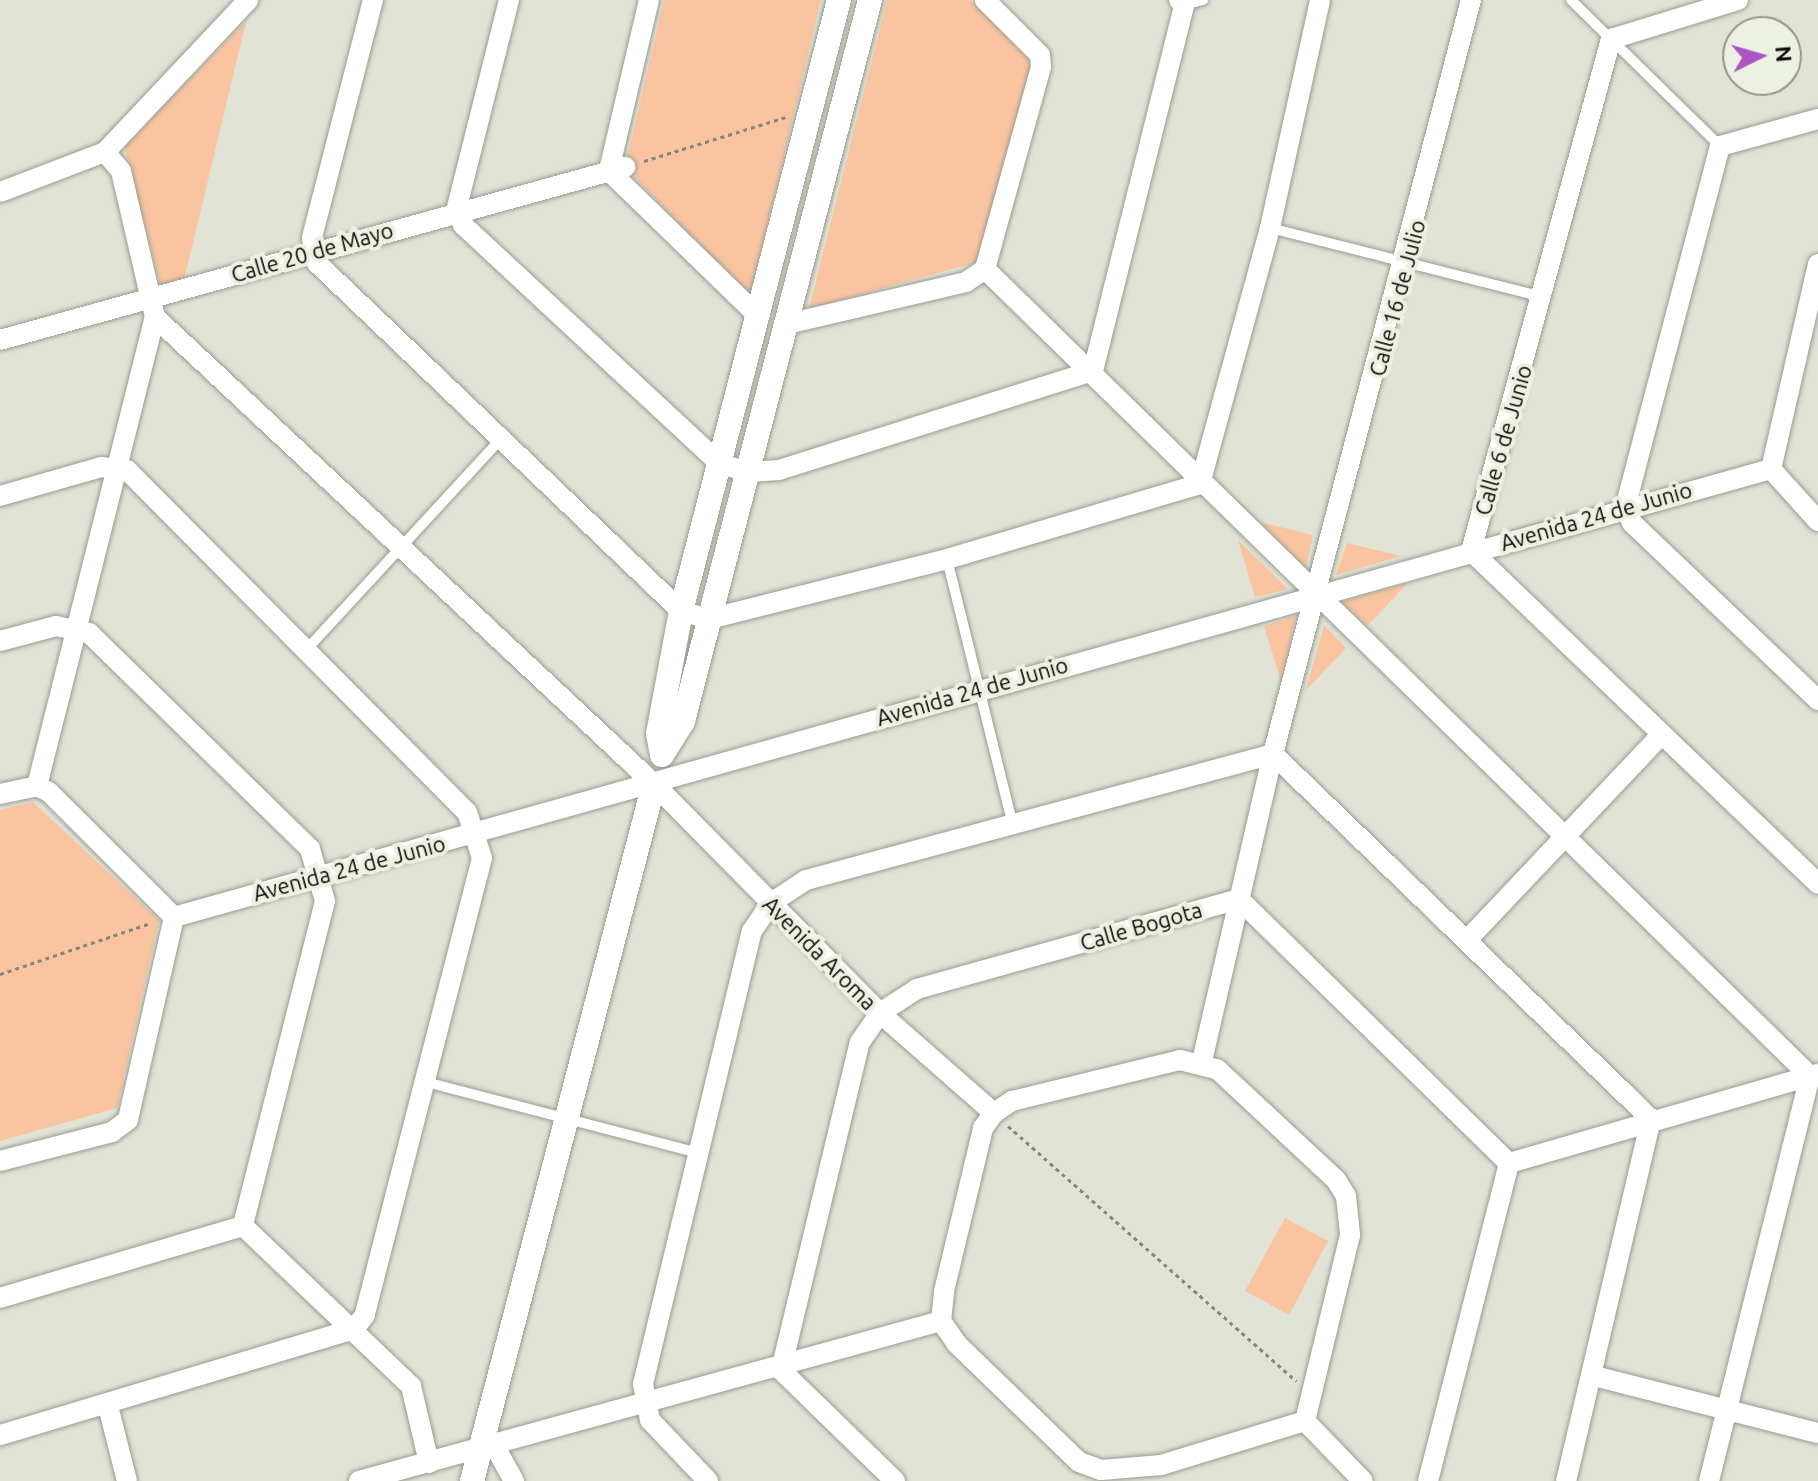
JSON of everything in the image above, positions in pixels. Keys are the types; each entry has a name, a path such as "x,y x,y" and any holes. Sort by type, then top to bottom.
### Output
{"street":[{"path":"0,192 105,152 248,0"},
{"path":"373,0 314,252 317,263 498,442 681,611 709,619 947,559 1200,484"},
{"path":"509,0 456,211 720,464 749,472 779,470 1093,371"},
{"path":"649,0 617,169 759,317"},
{"path":"662,755 658,734 681,611 839,0"},
{"path":"472,1481 488,1447 567,1119 654,784 662,755 683,721 870,0"},
{"path":"787,324 966,282 985,269 1041,67 1040,55 985,0"},
{"path":"1200,484 1270,228 1320,0"},
{"name":"Calle 16 de Julio","path":"1202,1061 1273,754 1408,259 1471,0"},
{"path":"1611,39 1738,0"},
{"path":"1093,371 1189,2"},
{"name":"Calle 6 de Junio","path":"1471,551 1544,298 1611,39"},
{"path":"1818,119 1720,146 1625,507 1632,523 1818,700"},
{"path":"37,786 154,307 121,171 105,152"},
{"name":"Calle 20 de Mayo","path":"0,340 154,307 314,252 617,169"},
{"path":"1818,264 1771,469 1818,521"},
{"path":"985,269 1093,371 1200,484 1318,595 1813,1085"},
{"name":"Avenida Aroma","path":"154,307 654,784 880,1013 994,1113"},
{"path":"0,496 114,465"},
{"path":"0,1435 108,1406 354,1329 365,1315 482,858 479,833 467,812 307,649 114,465"},
{"name":"Avenida 24 de Junio","path":"174,917 654,784 978,688 1771,469"},
{"path":"1471,551 1818,884"},
{"path":"0,641 76,627"},
{"path":"76,627 310,849 323,874 325,901 243,1226"},
{"path":"1469,938 1562,836 1661,735"},
{"path":"642,1407 698,1153 752,931 771,903 806,880 1273,754 1469,938 1651,1119"},
{"path":"0,794 37,786"},
{"path":"0,1161 112,1132 128,1120 174,917 37,786"},
{"path":"1239,899 1509,1163"},
{"name":"Calle Bogota","path":"781,1370 860,1042 880,1013 917,989 1239,899"},
{"path":"941,1321 983,1128 994,1113 1012,1101 1180,1060 1202,1061 1346,1196 1350,1235 1314,1396 1305,1421"},
{"path":"1509,1163 1651,1119 1813,1085"},
{"path":"1709,1481 1813,1085"},
{"path":"1566,1481 1594,1376 1651,1119"},
{"path":"1428,1481 1509,1163"},
{"path":"0,1298 243,1226"},
{"path":"243,1226 411,1386 429,1463"},
{"path":"359,1481 781,1370 941,1321"},
{"path":"941,1321 1079,1462 1101,1470 1161,1465 1305,1421"},
{"path":"781,1370 895,1481"},
{"path":"1594,1376 1818,1433"},
{"path":"108,1406 127,1481"},
{"path":"642,1407 708,1481"},
{"path":"1305,1421 1363,1481"},
{"path":"488,1447 514,1481"}],"lane":[{"path":"1571,0 1720,146"},
{"path":"1270,228 1408,259 1544,298"},
{"path":"307,649 498,442"},
{"path":"947,559 1012,822"},
{"path":"426,1082 698,1153"}],"path":[{"path":"617,169 811,110"},
{"path":"0,974 174,917"},
{"path":"994,1113 1314,1396"}],"shaded area":[{"path":"664,0 821,0 750,298 625,167"},
{"path":"887,0 970,0 1033,59 977,262 809,309"},
{"path":"246,22 184,280 161,287 145,224 133,220 138,200 124,145"},
{"path":"1260,522 1313,535 1306,568"},
{"path":"1238,540 1288,589 1255,597"},
{"path":"1347,543 1401,556 1336,575"},
{"path":"1408,583 1367,626 1342,602"},
{"path":"1296,616 1281,682 1264,626"},
{"path":"1324,625 1346,648 1306,690"},
{"path":"33,802 159,920 117,1108 0,1141 0,810"},
{"path":"1285,1218 1328,1241 1289,1315 1245,1291"}]}
